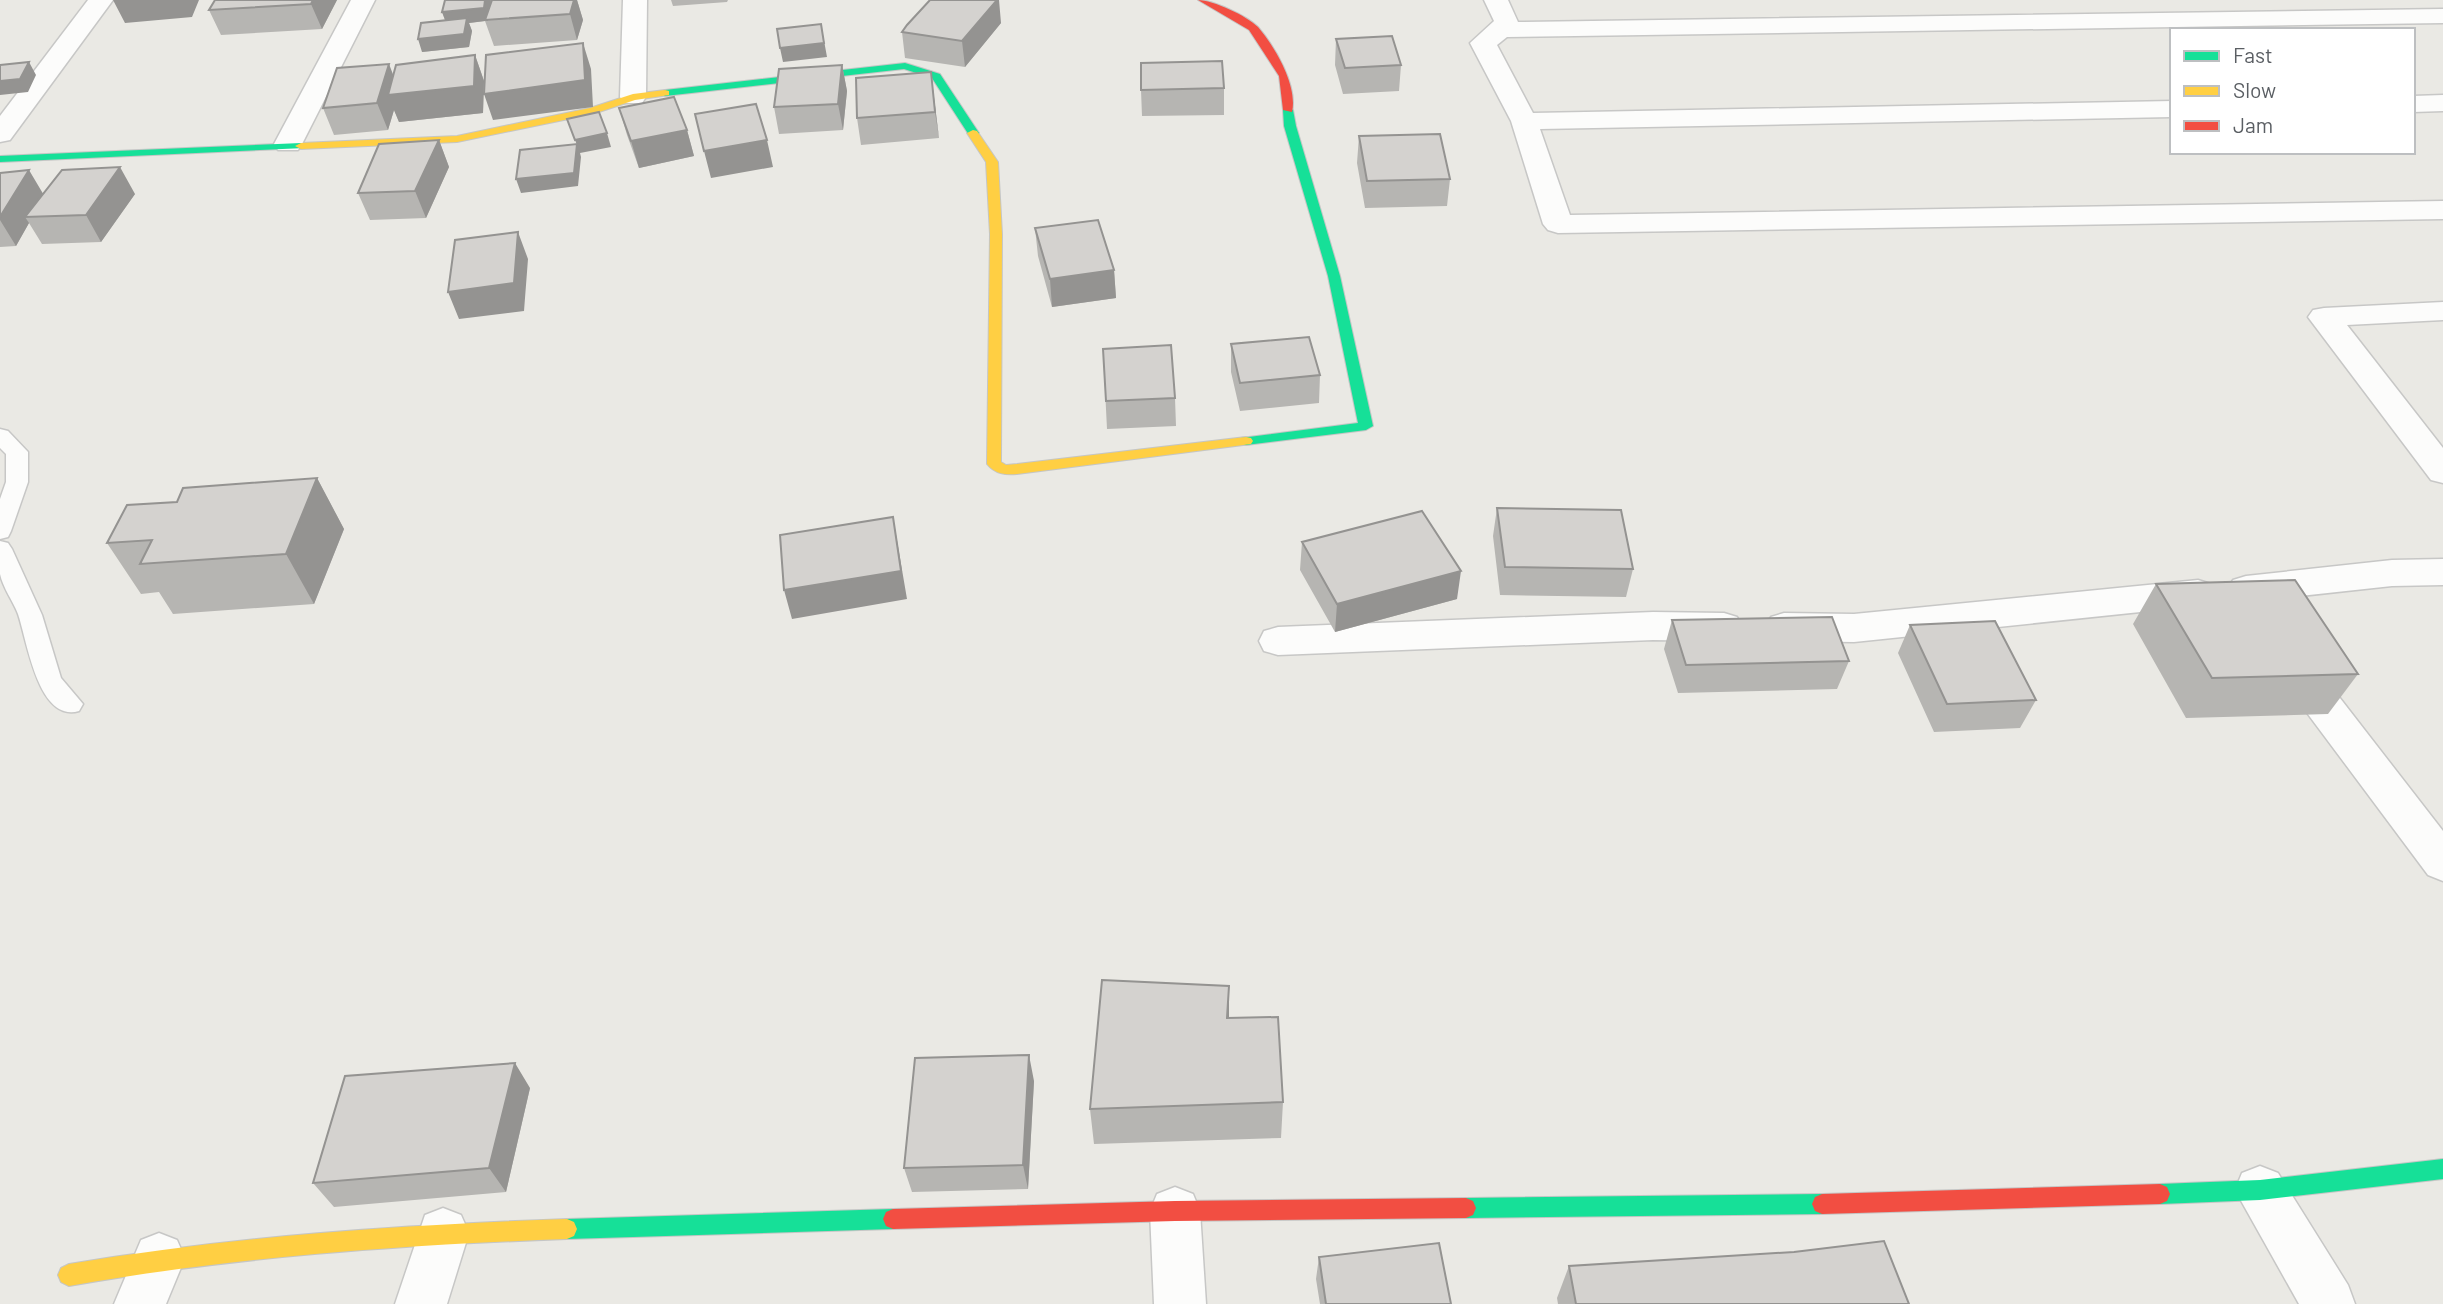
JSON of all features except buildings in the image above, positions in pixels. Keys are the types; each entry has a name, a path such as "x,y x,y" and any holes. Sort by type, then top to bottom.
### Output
{"street":[{"path":"0,134 101,0"},
{"path":"288,144 355,20 363,0"},
{"path":"634,97 635,0"},
{"path":"0,159 288,144 407,144 457,139 593,111 634,97 905,66 936,76 992,162 996,234 995,464 1004,470 1366,426 1334,276 1290,127 1283,76 1253,28 1203,0"},
{"path":"1496,0 1506,21 1500,30 1483,43 1524,121 1558,224 2443,210"},
{"path":"1500,30 2443,16"},
{"path":"2415,104 2443,103"},
{"path":"1524,121 2170,108"},
{"path":"2443,311 2324,317 2443,472"},
{"path":"1278,641 1653,626 1854,628 2392,573 2443,572"},
{"path":"2234,590 2443,863"},
{"path":"69,1275 159,1258 443,1233 1175,1210 1944,1203 2260,1191 2443,1169"},
{"path":"2260,1191 2329,1304"},
{"path":"1175,1210 1180,1304"},
{"path":"421,1304 443,1233"},
{"path":"140,1304 159,1258"}],"lane":[{"path":"0,436 17,452 17,481 0,531"},
{"path":"0,549 30,615 50,682 70,704"}],"traffic: fast":[{"path":"665,93 905,66 936,76 973,133"},
{"path":"1246,441 1366,426 1334,276 1290,126 1288,110"},
{"path":"0,159 301,146"},
{"path":"2160,1194 2260,1190 2443,1169"},
{"path":"1466,1208 1822,1204"},
{"path":"567,1229 893,1219"}],"traffic: slow":[{"path":"301,146 457,139 593,111 633,97 665,93"},
{"path":"973,133 992,162 996,234 994,464 1004,470 1017,469 1246,441"},
{"path":"69,1275 192,1255 317,1242 567,1229"}],"traffic: jam":[{"path":"1203,0 1253,28 1284,76 1288,110"},
{"path":"1822,1204 2160,1194"},
{"path":"893,1219 1175,1211 1466,1208"}]}
